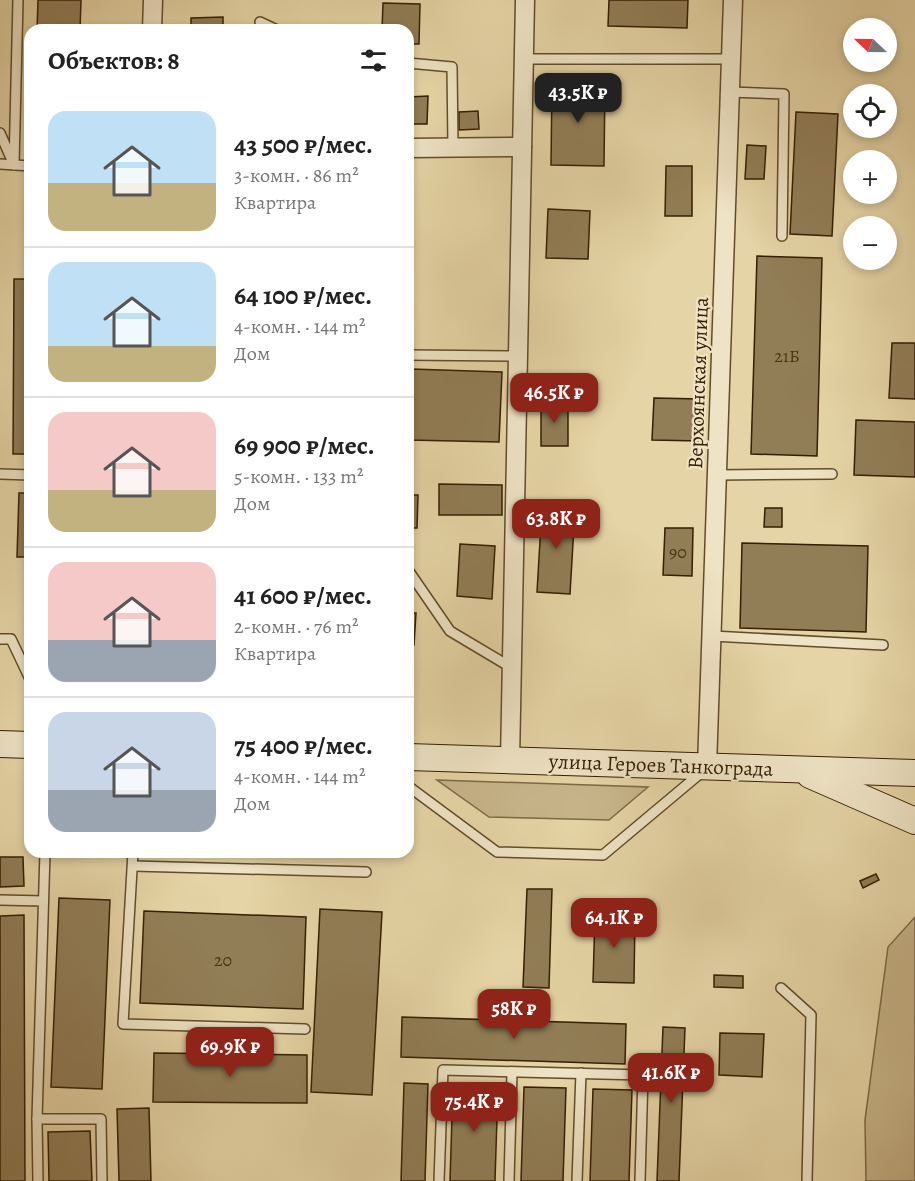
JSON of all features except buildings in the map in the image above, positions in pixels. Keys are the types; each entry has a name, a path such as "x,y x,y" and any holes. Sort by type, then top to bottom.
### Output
{"main road":[{"path":"0,744 24,745"},
{"name":"улица Героев Танкограда","path":"414,757 915,773"},
{"path":"799,770 915,821"}],"street":[{"path":"152,24 153,0"},
{"path":"510,760 525,0"},
{"name":"Верхоянская улица","path":"707,767 733,0"},
{"path":"414,148 522,147"}],"lane":[{"path":"14,165 18,0"},
{"path":"260,22 264,24"},
{"path":"524,59 731,59"},
{"path":"414,64 452,67 453,147"},
{"path":"730,92 784,94 782,236"},
{"path":"0,133 14,165"},
{"path":"0,164 24,166"},
{"path":"414,355 518,356"},
{"path":"0,474 24,475"},
{"path":"717,475 832,474"},
{"path":"414,579 450,631 512,668"},
{"path":"712,636 883,645"},
{"path":"0,639 11,639 24,666"},
{"path":"414,790 497,852 603,855 707,767"},
{"path":"38,1181 37,1119 45,858"},
{"path":"133,858 123,1024 304,1029"},
{"path":"133,866 366,872"},
{"path":"0,900 43,901"},
{"path":"781,988 811,1015 807,1181"},
{"path":"439,1181 443,1070 643,1075 640,1181"},
{"path":"509,1181 512,1072"},
{"path":"577,1181 581,1073"},
{"path":"37,1119 101,1119 102,1181"}],"shaded area":[{"path":"437,780 648,787 609,820 489,817"},
{"path":"915,917 915,1181 866,1181 865,1120 888,947"}]}
